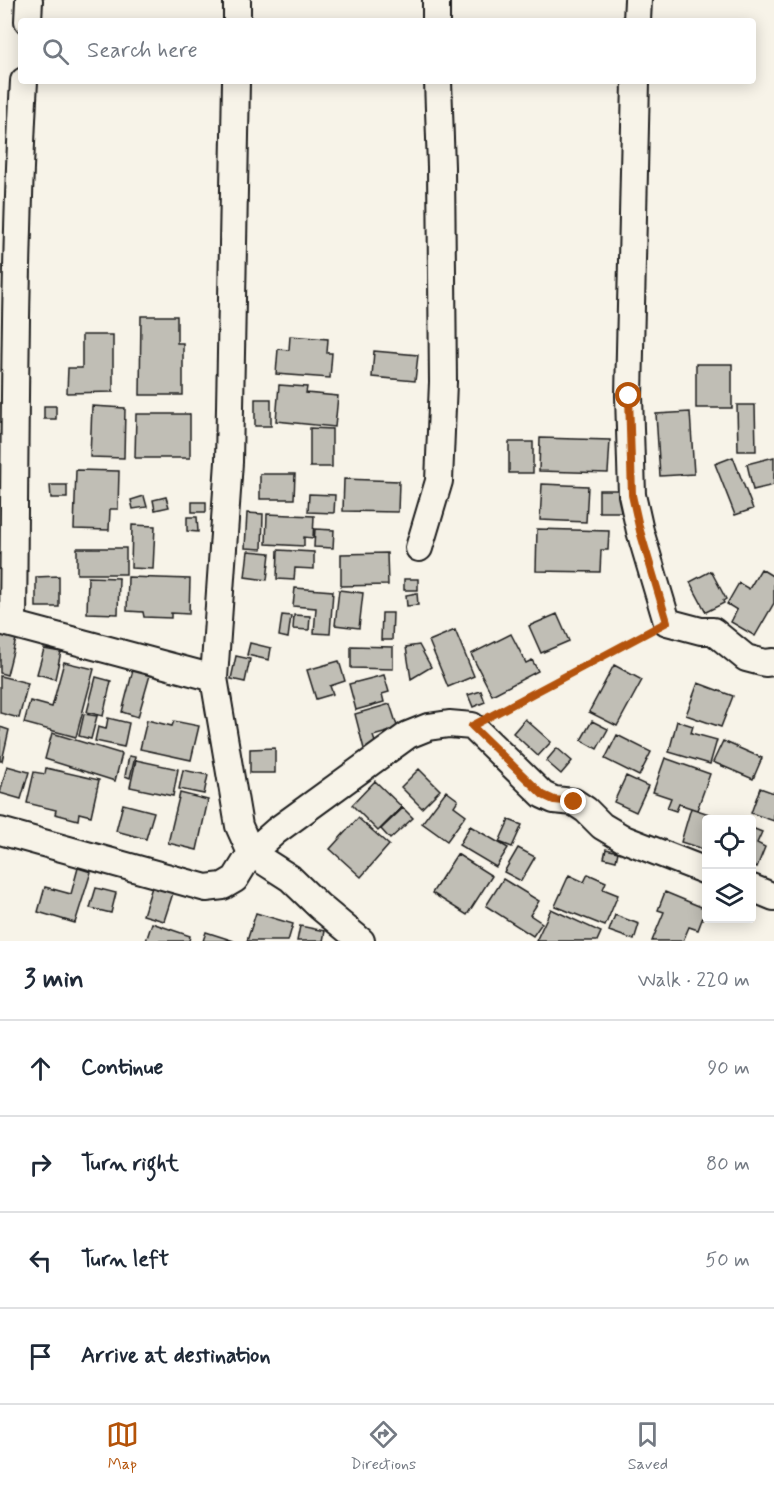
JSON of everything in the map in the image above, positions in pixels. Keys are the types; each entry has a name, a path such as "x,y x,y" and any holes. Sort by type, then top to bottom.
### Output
{"street":[{"path":"28,18 29,0"},
{"path":"237,0 237,18"},
{"path":"436,0 436,18"},
{"path":"638,0 638,18"},
{"path":"23,84 10,137 7,622 214,678"},
{"path":"236,84 230,462 214,678 239,826 251,853 290,878 361,941"},
{"path":"419,548 439,481 443,382 438,84"},
{"path":"636,84 629,396 632,495 640,531 667,622 701,631 713,631 746,658 765,663 774,662"},
{"path":"0,831 206,888 223,886 235,879 251,853 276,831 408,735 428,727 449,724 472,726 543,795 554,800 574,802 602,826 624,839 702,869"},
{"path":"756,890 774,897"}],"path":[{"path":"472,726 667,622"}],"building":[{"path":"141,316 177,316 177,343 183,343 183,395 140,395"},
{"path":"82,335 113,335 113,392 67,393 68,368 82,368"},
{"path":"290,336 328,339 327,353 332,353 330,378 276,374 278,349 289,350"},
{"path":"374,351 418,355 415,381 372,377"},
{"path":"696,364 732,364 732,408 696,408"},
{"path":"279,385 307,387 306,393 338,396 335,427 276,421"},
{"path":"255,399 271,399 271,426 255,426"},
{"path":"737,405 755,405 756,451 738,451"},
{"path":"44,406 56,406 56,419 44,419"},
{"path":"92,406 125,408 124,458 90,457"},
{"path":"690,412 694,474 660,476 656,414"},
{"path":"136,414 190,414 190,458 135,458"},
{"path":"310,428 332,429 332,467 310,467"},
{"path":"540,438 610,440 608,473 539,471"},
{"path":"509,442 533,442 533,473 509,473"},
{"path":"733,457 753,509 735,515 715,464"},
{"path":"774,457 774,485 753,490 747,464"},
{"path":"76,470 119,471 118,509 110,509 109,530 74,529"},
{"path":"260,474 295,474 294,499 260,499"},
{"path":"344,479 399,481 398,512 343,511"},
{"path":"542,484 588,486 586,522 540,520"},
{"path":"50,485 67,485 67,498 51,498"},
{"path":"599,490 621,490 621,512 599,512"},
{"path":"309,494 335,495 334,513 308,512"},
{"path":"144,496 147,507 133,509 131,500"},
{"path":"166,497 169,507 155,510 153,500"},
{"path":"192,502 206,502 206,512 192,512"},
{"path":"247,513 263,514 262,549 245,548"},
{"path":"267,514 314,516 313,538 304,537 304,546 266,544"},
{"path":"187,517 197,517 198,532 187,531"},
{"path":"132,525 155,526 153,569 131,568"},
{"path":"315,529 334,530 333,548 314,547"},
{"path":"537,529 609,531 608,550 601,550 600,572 536,571"},
{"path":"77,548 126,548 126,574 77,574"},
{"path":"278,550 314,552 314,569 295,568 294,580 277,579"},
{"path":"248,551 270,553 267,580 245,577"},
{"path":"387,553 388,585 341,586 341,554"},
{"path":"761,569 774,577 774,603 755,636 731,622 737,610 727,604 739,583 749,589"},
{"path":"711,571 726,599 724,603 706,612 690,582"},
{"path":"59,576 59,607 36,607 36,577"},
{"path":"88,577 119,578 118,614 87,613"},
{"path":"128,577 190,579 189,614 171,613 171,618 144,617 143,612 127,611"},
{"path":"404,579 418,579 418,590 404,590"},
{"path":"295,588 333,591 330,634 314,633 316,608 293,606"},
{"path":"339,590 363,593 359,628 335,625"},
{"path":"417,593 418,605 407,606 406,595"},
{"path":"382,613 393,613 392,640 381,640"},
{"path":"557,614 569,641 541,653 529,626"},
{"path":"282,615 291,616 288,638 279,636"},
{"path":"294,615 310,616 309,630 293,629"},
{"path":"455,630 474,676 448,687 429,641"},
{"path":"511,634 526,663 532,660 538,671 492,695 471,654"},
{"path":"0,635 16,639 7,675 0,673"},
{"path":"250,643 271,648 269,660 247,655"},
{"path":"419,645 431,667 411,679 406,647"},
{"path":"351,646 393,647 393,669 351,668"},
{"path":"44,649 61,652 55,679 37,674"},
{"path":"236,656 250,659 245,682 231,679"},
{"path":"339,661 345,681 330,686 333,694 316,699 307,670"},
{"path":"64,662 94,669 76,737 24,723 30,701 52,707"},
{"path":"614,665 642,680 617,726 589,712"},
{"path":"133,670 150,675 138,717 122,712"},
{"path":"384,675 389,692 382,694 384,702 356,710 349,684"},
{"path":"0,676 28,683 19,718 0,713"},
{"path":"96,677 111,681 103,716 87,712"},
{"path":"698,683 733,696 721,727 686,715"},
{"path":"481,691 485,702 473,707 468,695"},
{"path":"390,704 398,729 373,736 376,745 364,749 355,714"},
{"path":"84,714 97,716 91,739 79,736"},
{"path":"108,718 129,723 124,747 95,741 98,727 106,729"},
{"path":"525,719 551,742 538,756 513,733"},
{"path":"147,720 172,726 174,721 199,726 191,760 140,749"},
{"path":"592,721 608,729 597,749 581,740"},
{"path":"677,721 693,726 691,733 717,740 710,764 669,752"},
{"path":"0,727 9,730 2,761 0,761"},
{"path":"52,733 122,754 115,781 45,759"},
{"path":"617,735 651,752 639,776 605,759"},
{"path":"723,741 762,758 753,779 713,762"},
{"path":"275,748 275,773 250,773 250,749"},
{"path":"557,748 572,761 561,774 546,761"},
{"path":"129,756 135,757 130,778 125,776"},
{"path":"665,758 710,774 697,810 679,804 676,811 667,808 671,798 653,792"},
{"path":"136,760 178,769 173,796 130,787"},
{"path":"7,766 29,772 21,799 0,793"},
{"path":"46,768 99,780 91,816 79,813 78,820 55,814 56,810 27,803 34,772 45,774"},
{"path":"419,769 440,790 422,808 401,787"},
{"path":"183,770 208,775 204,794 179,789"},
{"path":"626,776 648,786 636,812 614,802"},
{"path":"375,781 402,807 378,831 352,805"},
{"path":"760,788 774,793 774,821 751,813"},
{"path":"446,791 458,800 454,806 466,815 447,841 422,823"},
{"path":"180,793 208,800 197,850 168,843"},
{"path":"123,804 154,812 146,839 116,831"},
{"path":"403,808 413,818 390,839 381,829"},
{"path":"691,808 712,815 702,815 702,849 681,842"},
{"path":"358,818 389,845 361,877 330,849"},
{"path":"509,820 522,825 512,847 499,842"},
{"path":"470,826 508,848 496,867 459,845"},
{"path":"756,830 762,832 757,843 765,847 757,867"},
{"path":"518,848 535,857 521,881 504,872"},
{"path":"606,849 618,852 616,861 604,858"},
{"path":"457,854 492,876 467,915 432,893"},
{"path":"78,868 91,872 75,923 38,912 45,887 71,894"},
{"path":"588,874 606,882 603,889 618,895 605,926 555,906 569,875 584,882"},
{"path":"503,879 539,901 530,915 542,923 533,936 486,906"},
{"path":"152,887 173,893 164,921 143,915"},
{"path":"96,888 116,893 111,913 90,908"},
{"path":"665,892 702,907 702,920 698,930 689,927 683,941 652,941 664,912 658,910"},
{"path":"551,909 601,932 597,941 536,941"},
{"path":"256,913 293,924 288,941 247,941"},
{"path":"615,915 639,924 634,940 609,931"},
{"path":"152,923 190,936 189,941 146,941"},
{"path":"300,926 325,931 323,941 297,941"},
{"path":"206,932 234,941 203,941"}],"route":[{"path":"574,802 554,800 543,795 472,726 667,622 640,531 632,495 629,396"}]}
